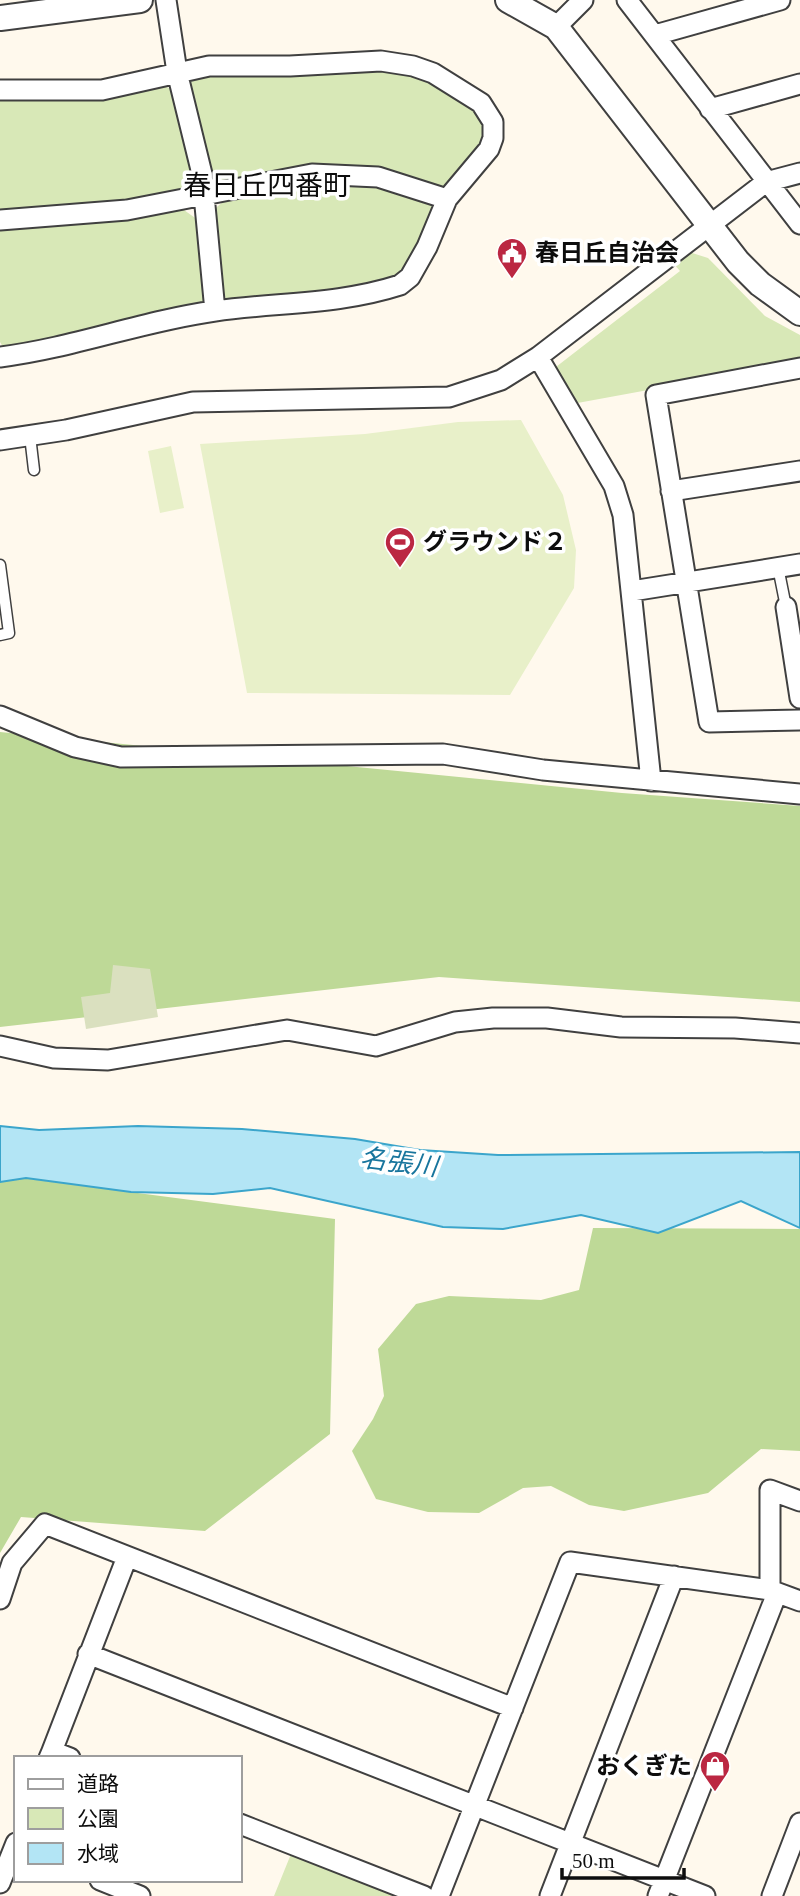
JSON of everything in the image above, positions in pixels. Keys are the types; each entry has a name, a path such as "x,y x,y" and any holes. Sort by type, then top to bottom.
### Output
{"street":[{"path":"0,18 140,0"},
{"path":"166,0 177,72 204,194 215,311"},
{"path":"508,0 555,27 708,226 760,284 800,313"},
{"path":"555,27 583,0"},
{"path":"627,0 800,224"},
{"path":"655,35 780,0"},
{"path":"0,90 93,91 209,66 290,66 381,61 413,66 433,73 481,103 493,122 493,138 489,149 447,199 427,247 410,277 400,285 322,303 215,311 133,326 44,352 0,357"},
{"path":"710,109 800,85"},
{"path":"0,440 193,402 449,397 501,380 538,357 766,182 800,173"},
{"path":"0,220 92,215 299,175 345,174 377,177 447,199"},
{"path":"538,357 614,486 626,531 651,781"},
{"path":"800,368 656,395 709,722 800,720"},
{"path":"671,491 800,471"},
{"path":"632,591 800,564"},
{"path":"786,607 800,698"},
{"path":"0,716 75,747 121,757 443,754 543,771 800,794"},
{"path":"0,1046 54,1058 108,1060 286,1030 376,1046 454,1022 493,1018 547,1018 621,1027 735,1028 800,1033"},
{"path":"661,1888 774,1591 771,1490 800,1501"},
{"path":"0,1599 12,1563 45,1524 513,1708"},
{"path":"57,1755 89,1654 127,1558"},
{"path":"439,1896 570,1562 774,1591 800,1601"},
{"path":"550,1896 674,1576"},
{"path":"89,1654 571,1843 661,1888 705,1896"},
{"path":"772,1896 800,1823"},
{"path":"242,1825 424,1896"},
{"path":"0,1883 11,1844"},
{"path":"105,1882 140,1896"}],"lane":[{"path":"30,436 34,470"},
{"path":"0,565 9,634 0,635"},
{"path":"778,567 786,607"}],"green space":[{"path":"370,69 403,74 431,83 483,117 485,139 451,184 436,188 382,171 231,181 223,181 210,173 189,84 194,78 208,74"},
{"path":"163,86 172,89 194,174 181,191 109,205 0,213 0,97 82,97"},
{"path":"313,182 378,186 432,203 434,212 406,270 387,283 345,294 231,302 222,295 214,211 221,203 245,193"},
{"path":"178,208 198,220 205,302 44,344 3,347 0,342 0,228"},
{"path":"689,252 708,258 765,316 800,335 800,362 572,404 552,370 680,271 673,263"},
{"name":"グラウンド２","path":"521,420 563,495 576,550 574,588 510,695 247,693 200,444 365,434 458,422"},
{"path":"171,446 184,508 160,513 148,451"},
{"path":"0,732 622,793 800,806 800,1002 439,977 0,1027"},
{"path":"113,965 150,969 158,1017 86,1029 81,997 110,993"},
{"path":"0,1175 335,1219 330,1434 205,1531 21,1517 0,1553"},
{"path":"593,1228 800,1229 800,1451 761,1449 708,1493 624,1511 589,1505 551,1486 523,1488 479,1513 428,1512 376,1499 352,1451 384,1396 378,1349 416,1304 449,1296 541,1300 579,1290"},
{"path":"291,1854 397,1896 274,1896"}],"water":[{"name":"名張川","path":"0,1126 39,1130 138,1126 242,1129 355,1139 420,1150 498,1155 800,1152 800,1228 741,1201 658,1233 581,1215 503,1229 443,1227 270,1188 213,1194 131,1192 26,1178 0,1182"}],"place":[{"name":"春日丘自治会","path":"512,280"},
{"name":"グラウンド２","path":"400,569"},
{"name":"おくぎた","path":"715,1793"}],"district":[{"name":"春日丘四番町","path":"267,185"}]}
